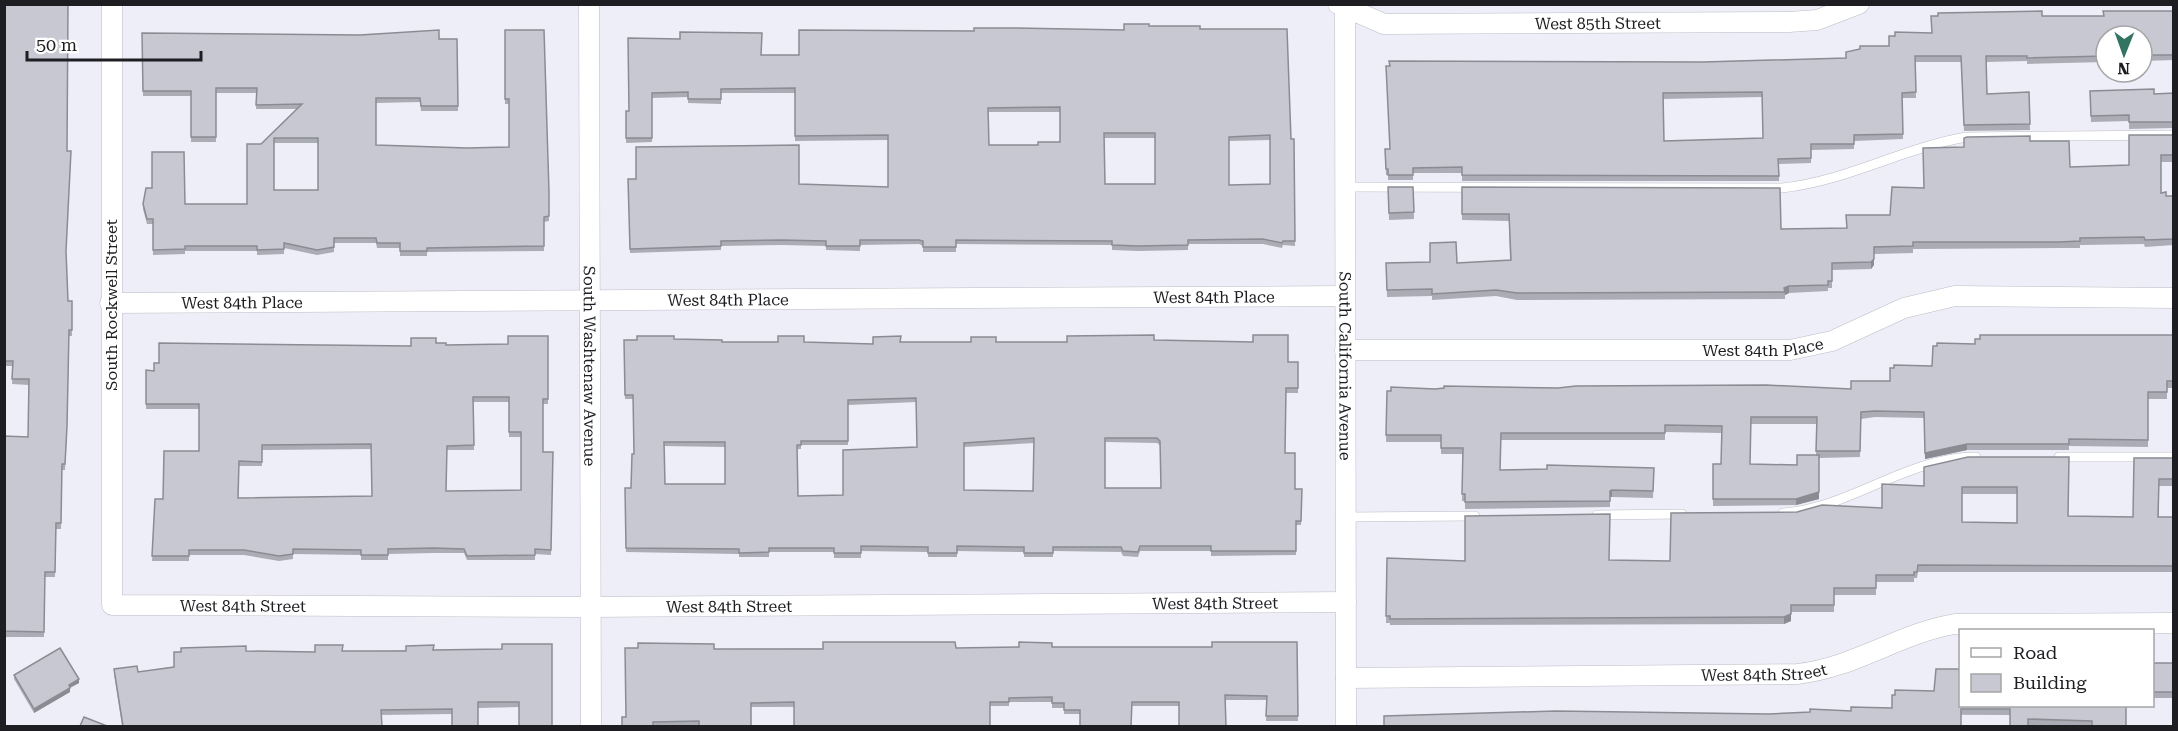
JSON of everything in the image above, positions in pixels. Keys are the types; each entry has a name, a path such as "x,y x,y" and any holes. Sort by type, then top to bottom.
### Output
{"street":[{"name":"South Rockwell Street","path":"111,605 112,4"},
{"name":"South Washtenaw Avenue","path":"589,4 591,726"},
{"name":"West 85th Street","path":"1342,6 1384,24 1789,22 1817,20 1859,4"},
{"name":"South California Avenue","path":"1342,6 1345,187 1346,726"},
{"name":"West 84th Place","path":"110,303 590,298 1345,296"},
{"name":"West 84th Place","path":"1345,350 1790,350 1832,341 1904,308 1955,296 2174,298"},
{"name":"West 84th Street","path":"111,605 591,607 1346,602"},
{"name":"West 84th Street","path":"1346,678 1797,674 1822,672 1934,627 1955,624 2174,623"}],"lane":[{"path":"1345,187 1782,188 1815,184 1942,142 1966,137 2174,135"},
{"path":"1769,514 1819,507 1942,460 1990,457"},
{"path":"2047,457 2174,457"},
{"path":"1582,515 1687,514"},
{"path":"1346,517 1489,516"}],"building":[{"path":"4,4 68,4 67,151 71,151 66,251 68,301 72,301 72,330 69,330 67,426 65,464 62,464 61,523 56,523 55,572 45,572 44,632 4,631 4,436 28,437 29,379 12,379 13,361 4,361"},
{"path":"2042,11 2042,16 2104,16 2103,11 2174,11 2174,55 2154,55 2154,24 2094,24 2094,56 2027,58 2027,56 1986,56 1987,94 2029,92 2030,124 1964,125 1961,56 1915,56 1916,92 1902,93 1903,134 1854,135 1854,144 1811,144 1811,158 1778,159 1779,176 1462,175 1462,167 1413,168 1413,175 1388,175 1388,169 1386,169 1385,149 1390,149 1386,66 1390,66 1389,61 1703,62 1846,58 1846,52 1860,49 1860,46 1889,46 1889,36 1895,36 1895,32 1932,33 1931,16 1938,16 1938,13","holes":["1762,92 1763,138 1664,141 1663,93"]},
{"path":"1124,24 1200,26 1200,29 1287,29 1291,139 1294,139 1295,241 1283,241 1282,243 1263,239 1188,240 1188,245 1138,246 1112,245 1112,241 956,240 956,247 923,247 923,241 919,240 860,240 860,246 826,246 826,241 782,240 721,241 721,246 630,249 628,179 636,179 636,147 799,145 799,184 888,187 888,135 795,136 795,88 721,89 721,99 688,99 688,92 652,93 652,138 626,138 626,111 629,111 628,38 680,39 680,32 762,33 761,55 799,55 799,30 974,31 974,28 1013,28 1124,30","holes":["1060,107 1060,142 1038,142 1038,145 989,145 988,108","1104,133 1155,133 1155,184 1105,184","1270,135 1270,184 1229,185 1229,137"]},
{"path":"439,30 439,39 457,39 458,106 421,106 420,98 376,98 376,145 509,147 509,99 505,99 505,30 544,30 549,216 544,217 544,246 427,248 427,251 400,251 400,243 377,243 376,238 334,238 334,247 317,250 284,243 284,249 257,250 257,246 185,246 185,249 153,250 153,219 147,219 143,204 146,188 152,188 152,152 184,152 185,204 247,204 247,144 261,144 302,104 256,105 257,88 216,88 216,137 191,137 191,91 143,91 142,33 360,35","holes":["274,138 318,138 318,190 274,190"]},
{"path":"2154,89 2154,94 2174,93 2174,122 2129,122 2129,115 2091,116 2090,91"},
{"path":"2129,135 2174,135 2174,155 2161,155 2161,193 2166,192 2166,196 2174,196 2174,239 2145,240 2144,237 2080,238 2080,241 2059,242 1913,242 1913,246 1874,247 1874,259 1871,262 1832,263 1832,281 1828,281 1828,285 1789,286 1784,288 1785,292 1517,293 1496,290 1432,294 1432,289 1387,290 1386,263 1430,262 1430,243 1456,242 1457,263 1511,260 1509,214 1462,214 1462,187 1780,188 1781,229 1847,228 1846,215 1890,215 1892,187 1924,188 1923,148 1964,147 1964,138 1967,137 2030,136 2030,141 2069,141 2070,167 2129,165"},
{"path":"1388,187 1413,187 1414,212 1389,213"},
{"path":"1154,335 1154,340 1253,342 1253,335 1288,335 1288,362 1298,362 1298,388 1286,388 1285,453 1295,453 1295,489 1302,489 1301,521 1296,521 1296,551 1211,551 1211,546 1140,546 1138,552 1123,551 1121,547 1053,547 1053,553 1024,553 1024,547 957,546 957,553 928,553 928,547 861,546 861,553 834,553 834,548 769,548 769,552 739,553 739,549 626,548 625,488 631,488 632,454 634,454 633,395 625,395 624,340 637,340 637,336 674,336 674,339 722,340 722,342 778,342 778,336 804,336 804,342 873,344 873,337 901,336 900,342 971,342 971,337 996,337 996,342 1067,342 1067,336","holes":["916,398 917,447 843,450 843,495 798,496 797,445 801,445 801,441 848,441 848,400","1034,438 1033,491 964,490 964,443","1105,438 1157,438 1160,441 1161,488 1105,488","664,442 725,442 725,484 665,484"]},
{"path":"1980,335 2174,335 2174,381 2167,381 2167,392 2148,392 2148,440 2069,439 2069,444 1967,444 1925,453 1924,412 1875,411 1861,412 1860,451 1816,451 1817,417 1751,417 1750,464 1797,465 1797,455 1819,455 1819,492 1796,499 1713,499 1713,464 1721,464 1722,426 1665,425 1665,433 1501,433 1500,470 1547,469 1547,465 1654,468 1653,491 1612,490 1610,501 1465,502 1465,494 1462,494 1463,448 1441,448 1441,435 1386,435 1387,391 1391,391 1391,387 1435,389 1444,388 1444,386 1558,388 1766,385 1851,389 1851,381 1890,381 1890,368 1894,368 1894,365 1932,366 1933,346 1937,346 1937,343 1975,344 1975,339 1980,339"},
{"path":"508,336 548,336 548,399 543,399 543,452 553,452 551,550 535,549 535,555 467,556 464,549 388,549 388,555 361,555 361,550 293,549 293,554 279,556 244,550 189,550 189,556 152,556 155,499 163,499 164,451 199,451 199,404 146,404 146,370 154,371 154,363 159,363 159,343 411,346 411,338 436,338 436,343 446,343 446,345 508,344","holes":["473,397 509,397 509,432 521,432 521,490 446,491 447,446 474,445","371,444 372,496 238,498 239,461 262,462 262,445"]},
{"path":"1968,457 2069,457 2068,516 2133,517 2134,458 2174,458 2174,479 2159,479 2158,517 2174,517 2174,566 1918,565 1914,575 1876,575 1876,588 1834,588 1834,605 1791,605 1791,614 1784,617 1390,619 1390,616 1386,616 1387,558 1465,561 1465,516 1610,514 1609,560 1670,561 1671,513 1797,512 1822,505 1882,508 1882,484 1924,486 1924,467","holes":["1962,487 2017,487 2017,523 1962,522"]},
{"path":"823,642 955,642 956,648 1019,647 1019,642 1052,643 1052,647 1212,647 1212,642 1297,642 1298,716 1266,716 1267,696 1225,695 1226,726 1179,726 1179,702 1132,702 1131,726 1080,726 1080,710 1064,710 1064,703 1052,703 1052,697 1009,698 1009,702 990,702 990,726 794,726 794,702 751,703 751,726 699,726 699,721 653,722 653,726 622,726 622,717 626,717 625,648 638,648 638,643 714,644 714,649 823,649"},
{"path":"502,644 552,644 552,726 519,726 519,702 478,702 478,726 452,726 452,709 381,710 382,726 123,726 114,669 137,666 138,672 174,667 174,652 181,652 181,648 246,646 246,651 315,652 315,645 343,645 342,651 406,651 406,646 434,645 433,650 502,649"},
{"path":"60,648 79,679 69,685 70,688 34,709 14,675"},
{"path":"2154,663 2174,663 2174,692 2154,692"},
{"path":"1936,669 1959,669 1959,707 2126,707 2126,726 2092,726 2092,721 2028,719 2028,726 2010,726 2010,709 1961,709 1961,726 1384,726 1384,716 1556,711 1769,714 1810,712 1810,709 1851,711 1851,707 1892,708 1892,695 1895,695 1895,690 1934,691"},
{"path":"84,717 107,726 80,726"}]}
